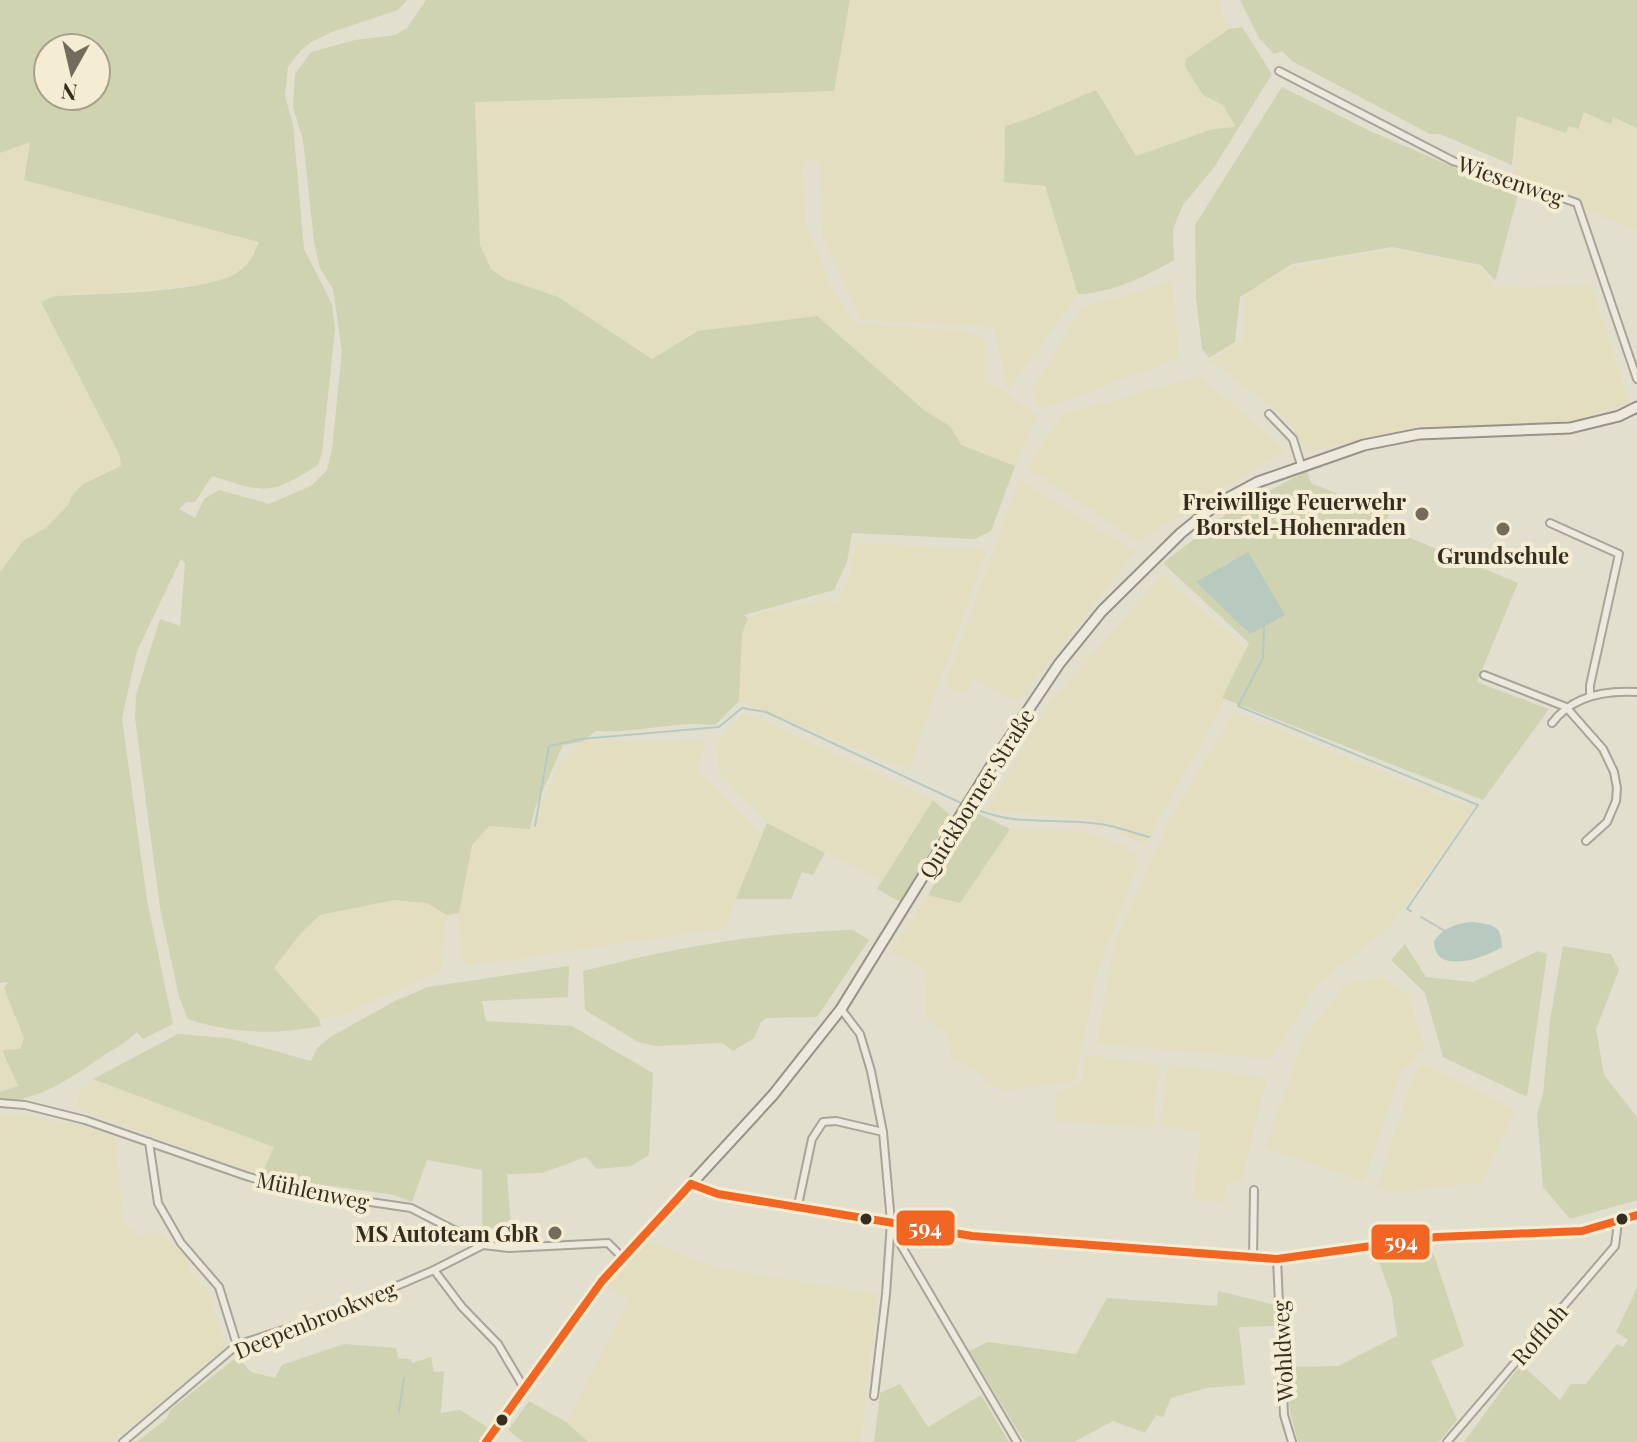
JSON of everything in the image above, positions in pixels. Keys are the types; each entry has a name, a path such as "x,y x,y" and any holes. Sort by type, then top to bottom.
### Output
{"main road":[{"name":"Quickborner Straße","path":"486,1442 602,1281 773,1095 841,1009 1059,664 1102,611 1160,552 1217,504 1258,482 1364,445 1419,434 1570,428 1619,416 1637,407"}],"street":[{"name":"Wiesenweg","path":"1279,71 1453,161 1577,203 1637,379"},
{"path":"1269,414 1293,439 1301,465"},
{"path":"1550,523 1619,554 1590,696"},
{"path":"1484,675 1566,707 1603,749 1614,772 1616,801 1607,822 1586,841"},
{"path":"1552,723 1566,707 1590,696 1637,692"},
{"path":"841,1009 860,1034 871,1071 883,1132 891,1222 874,1396"},
{"name":"Mühlenweg","path":"0,1103 25,1105 85,1120 296,1191 411,1208 483,1245 509,1248 608,1243 622,1257"},
{"path":"798,1205 812,1139 823,1122 836,1121 883,1132"},
{"path":"149,1142 158,1203 181,1243 219,1287 237,1345"},
{"path":"691,1184 718,1194 972,1236 1253,1259 1277,1259 1437,1237 1582,1231 1637,1215"},
{"path":"1253,1259 1254,1190"},
{"path":"891,1222 895,1235 1017,1442"},
{"name":"Roffloh","path":"1447,1442 1615,1246 1618,1222"},
{"name":"Deepenbrookweg","path":"123,1442 237,1345 329,1315 434,1270 483,1245"},
{"name":"Wohldweg","path":"1277,1259 1284,1415 1292,1442"},
{"path":"434,1270 462,1307 498,1344 524,1388"}],"shaded area":[{"path":"850,0 1220,0 1229,29 1187,59 1203,95 1223,105 1237,127 1213,129 1136,157 1028,119 1005,126 1004,181 1045,186 1078,294 1008,391 993,327 861,320 822,236 819,163 807,158 802,169 806,222 830,285 854,323 968,331 985,340 985,385 995,385 1038,416 1015,466 961,445 950,426 925,411 698,331 653,359 558,297 505,279 491,269 484,257 480,245 475,102 834,91"},
{"path":"1584,112 1611,123 1613,117 1637,128 1637,230 1522,186 1514,177 1517,115 1566,133 1568,126"},
{"path":"31,142 25,160 24,180 259,241 251,261 238,272 213,284 55,296 72,364 120,456 121,467 102,473 73,494 68,505 47,527 23,541 0,572 0,153"},
{"path":"1394,249 1481,267 1495,288 1591,285 1630,403 1561,424 1419,426 1307,452 1286,418 1210,360 1243,340 1244,293 1294,267"},
{"path":"1173,281 1179,358 1040,410 1032,389 1083,307"},
{"path":"1199,376 1285,450 1139,542 1028,468 1061,415"},
{"path":"1019,479 1135,552 1017,702 973,679 965,695 945,685"},
{"path":"856,543 987,549 909,770 739,701 742,634 748,618 765,611 822,601 838,602 848,579"},
{"path":"1248,552 1285,615 1250,634 1196,582"},
{"path":"1162,575 1252,654 1144,845 1094,819 986,811 1048,704"},
{"path":"1234,712 1473,809 1390,927 1318,984 1271,1059 1097,1044 1114,944 1169,820"},
{"path":"744,714 933,800 881,880 767,823 718,770 717,744 732,722"},
{"path":"705,740 698,771 761,834 726,928 468,966 461,956 459,913 472,845 489,826 530,829 560,764 582,742"},
{"path":"1010,829 1084,831 1135,851 1138,865 1099,967 1075,1081 1000,1092 978,1072 952,1059 947,1037 926,1018 925,968 890,954 928,895 960,903"},
{"path":"394,900 427,903 447,915 441,971 344,1014 319,1019 274,968 300,934 320,915"},
{"path":"1473,922 1495,927 1500,934 1502,947 1473,959 1442,959 1436,952 1434,941 1438,936 1451,927"},
{"path":"1383,977 1409,996 1426,1049 1401,1072 1364,1182 1265,1148 1302,1040 1345,984"},
{"path":"0,987 4,988 10,1000 24,1038 20,1049 8,1051 18,1087 0,1092"},
{"path":"1084,1055 1160,1065 1152,1128 1055,1121 1055,1093 1082,1084"},
{"path":"1168,1064 1267,1078 1242,1181 1227,1184 1224,1202 1192,1200 1201,1132 1160,1126"},
{"path":"1422,1064 1516,1110 1482,1182 1395,1193 1377,1188 1412,1076"},
{"path":"93,1079 274,1147 261,1176 76,1108 81,1090"},
{"path":"0,1114 80,1125 115,1137 124,1224 137,1235 157,1232 188,1258 191,1273 209,1292 227,1347 112,1442 0,1442 0,1278 6,1284 0,1276"},
{"path":"646,1240 716,1268 877,1294 861,1442 588,1442 566,1422 629,1300 607,1288"}],"green space":[{"path":"0,0 407,0 398,10 311,42 288,67 285,96 293,125 304,249 332,304 335,329 322,453 318,465 277,487 244,486 212,476 195,502 186,502 179,509 195,518 204,499 219,490 269,504 311,486 327,470 342,351 333,289 320,268 314,242 303,140 293,107 295,74 311,52 355,40 395,35 407,28 426,0 850,0 834,91 475,102 480,245 491,269 505,279 558,297 652,359 698,331 817,316 925,411 950,426 961,445 1015,466 991,531 975,539 852,533 847,562 834,590 744,615 748,618 742,634 739,701 715,725 685,724 596,731 582,742 563,745 535,808 530,829 489,826 472,845 459,913 447,915 427,903 394,900 320,915 300,934 274,968 319,1019 321,1026 287,1031 254,1032 221,1028 188,1019 179,997 160,908 135,718 136,695 160,619 180,626 185,563 181,559 137,651 122,718 147,900 173,1024 143,1039 137,1032 82,1070 43,1092 0,1102 0,1092 18,1086 2,1050 20,1049 24,1038 4,988 8,982 0,983 0,572 23,541 47,527 83,484 121,466 120,456 41,302 55,296 151,291 223,279 246,266 259,242 24,180 30,142 0,153"},
{"path":"1240,0 1637,0 1637,128 1613,117 1611,124 1584,112 1578,129 1569,126 1566,133 1517,116 1512,165 1440,134 1430,134 1292,61 1282,51 1274,54 1259,38"},
{"path":"1242,27 1272,74 1215,166 1183,205 1173,229 1174,260 1128,283 1103,291 1078,294 1045,186 1004,182 1005,126 1096,90 1136,156 1213,129 1236,127 1223,105 1203,95 1185,66 1186,59 1229,29"},
{"path":"1282,87 1370,131 1518,195 1495,281 1481,265 1392,247 1292,264 1240,297 1235,342 1209,358 1202,349 1196,297 1195,225"},
{"path":"1307,471 1311,483 1389,515 1384,527 1518,583 1477,682 1549,709 1483,800 1222,698 1249,643 1163,563 1229,512"},
{"path":"933,800 951,816 900,902 877,889"},
{"path":"975,812 1010,829 960,903 928,895"},
{"path":"767,823 825,853 813,875 802,872 791,899 736,899"},
{"path":"853,930 869,940 817,1017 767,1018 761,1022 754,1038 733,1051 722,1043 655,1046 638,1042 585,1010 583,971 717,943 785,934"},
{"path":"1405,944 1426,977 1473,982 1538,951 1547,954 1527,1097 1443,1057 1425,993 1391,960"},
{"path":"1563,946 1611,954 1619,970 1596,1029 1604,1075 1637,1117 1637,1200 1570,1219 1543,1187 1537,1114 1543,1094 1550,1020"},
{"path":"569,966 568,997 482,1001 486,1021 572,1026 653,1073 649,1155 631,1166 597,1169 586,1157 542,1173 507,1174 511,1229 482,1228 482,1170 427,1160 412,1202 394,1195 261,1176 274,1147 93,1079 178,1034 228,1038 311,1061 317,1048 330,1037 397,1000 428,987"},
{"path":"1431,1246 1464,1346 1431,1361 1457,1420 1439,1442 1298,1442 1290,1412 1287,1367 1338,1366 1397,1336 1392,1298 1376,1254"},
{"path":"1637,1288 1637,1442 1464,1442 1521,1364 1560,1400 1571,1384 1586,1384 1617,1344 1623,1347 1628,1340 1616,1332"},
{"path":"1218,1291 1275,1305 1274,1326 1239,1327 1245,1385 1206,1388 1171,1398 1163,1417 1156,1415 1145,1433 1113,1421 1074,1442 1025,1442 969,1351 988,1342 1076,1354 1107,1298 1217,1306"},
{"path":"344,1344 396,1348 398,1358 411,1359 412,1363 431,1357 434,1372 444,1371 441,1413 460,1410 490,1429 481,1442 137,1442 167,1418 170,1410 237,1357 251,1372 275,1378 282,1365"},
{"path":"900,1384 928,1427 981,1395 1009,1442 874,1442 880,1393"},
{"path":"529,1401 566,1422 588,1442 523,1442 508,1430"}],"waterway":[{"path":"1264,627 1263,658 1238,706 1478,805 1407,909 1411,911"},
{"path":"535,826 549,746 581,739 719,727 742,708 766,712 961,803"},
{"path":"976,809 1021,820 1106,825 1149,837"},
{"path":"1421,917 1445,931"},
{"path":"399,1411 404,1378"}],"transit line":[{"name":"594","path":"691,1184 718,1194 972,1236 1277,1259 1437,1237 1582,1231 1637,1215"},
{"name":"594","path":"486,1442 602,1281 691,1184"}],"place":[{"name":"Freiwillige Feuerwehr Borstel-Hohenraden","path":"1422,514"},
{"name":"Grundschule","path":"1503,529"},
{"name":"MS Autoteam GbR","path":"555,1233"}]}
